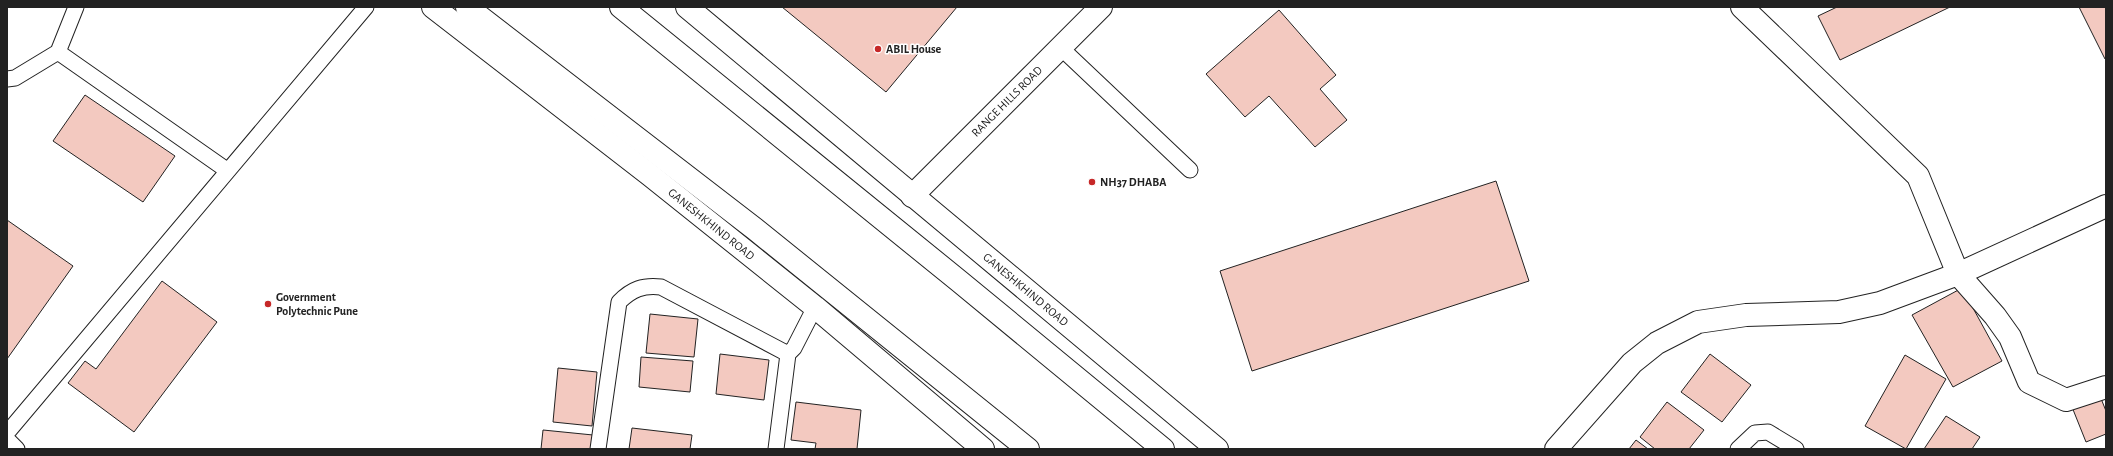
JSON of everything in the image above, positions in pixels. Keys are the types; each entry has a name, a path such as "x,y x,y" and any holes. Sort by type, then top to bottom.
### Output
{"main road":[{"name":"GANESHKHIND ROAD","path":"433,7 650,175 815,306 983,449"},
{"path":"467,7 755,229 1028,449"},
{"path":"621,7 1164,449 1187,424"},
{"name":"GANESHKHIND ROAD","path":"687,7 1217,449"},
{"path":"1742,7 1918,176 1958,274 1995,316 2010,337 2029,382 2066,400 2106,387"},
{"name":"RANGE HILLS ROAD","path":"912,196 1098,8"},
{"path":"1556,449 1632,363 1657,343 1698,322 1746,315 1839,312 1880,303 1958,274 2106,206"}],"lane":[{"path":"7,79 15,78 58,52 76,7"},
{"path":"7,433 366,7"},
{"path":"1060,47 1190,170"},
{"path":"58,52 228,171"},
{"path":"598,449 619,302 637,288 649,286 661,287 788,354"},
{"path":"776,449 788,354 794,348 815,306"},
{"path":"1738,449 1755,433 1768,432 1796,449"},
{"path":"7,439 17,449"}],"building":[{"name":"ABIL House","path":"782,7 957,7 886,92"},
{"path":"1837,7 1950,7 1840,60 1818,16"},
{"path":"2079,7 2106,7 2106,59 2105,59"},
{"path":"1279,10 1336,75 1320,89 1347,120 1315,147 1269,96 1245,117 1206,74"},
{"path":"85,95 175,156 143,202 53,141"},
{"path":"1496,181 1529,281 1252,371 1220,271"},
{"path":"7,220 73,266 7,359"},
{"path":"162,281 217,322 134,432 68,383 85,361 96,369"},
{"path":"1962,288 2002,361 1953,387 1912,315"},
{"path":"650,314 698,319 694,357 646,353"},
{"path":"720,354 769,360 764,400 716,394"},
{"path":"1710,354 1751,385 1722,422 1681,392"},
{"path":"1905,355 1946,379 1906,449 1865,426"},
{"path":"641,357 693,361 690,392 639,387"},
{"path":"558,368 597,372 592,426 553,422"},
{"path":"2100,396 2106,411 2106,434 2086,442 2072,407"},
{"path":"796,402 861,410 857,449 815,449 816,443 791,440"},
{"path":"1667,402 1704,430 1689,449 1655,449 1640,437"},
{"path":"1946,416 1980,437 1972,449 1924,449"},
{"path":"632,428 692,435 690,449 629,449"},
{"path":"543,430 593,435 591,449 541,449"},
{"path":"1636,440 1648,449 1629,449"}],"place":[{"name":"ABIL House","path":"878,49"},
{"name":"NH37 DHABA","path":"1092,182"},
{"name":"Government Polytechnic Pune","path":"268,304"}]}
